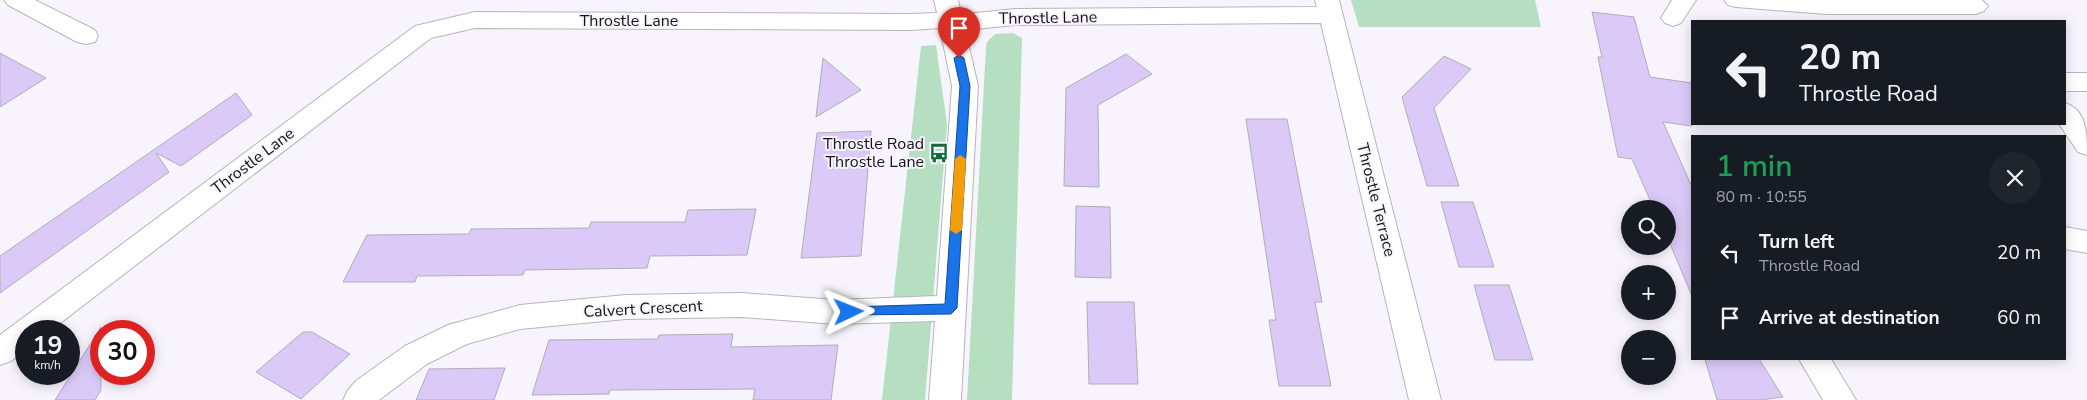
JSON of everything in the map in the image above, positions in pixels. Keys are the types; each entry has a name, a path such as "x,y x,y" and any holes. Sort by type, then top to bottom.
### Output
{"street":[{"path":"16,0 86,36"},
{"path":"1736,0 1774,6 1930,4 1979,9"},
{"name":"Throstle Lane","path":"43,320 423,32 475,20 948,10 965,22 1015,8 1329,8"},
{"name":"Throstle Terrace","path":"1329,8 1426,400"},
{"path":"944,400 965,86 948,10"},
{"path":"2066,82 2087,82"},
{"path":"2066,114 2087,145"},
{"path":"2066,238 2087,242"},
{"name":"Calvert Crescent","path":"359,400 368,390 416,355 459,334 520,317 626,307 742,305 836,312 951,308"},
{"name":"Throstle Lane","path":"0,352 15,341"},
{"path":"1815,360 1840,400"}],"green space":[{"path":"1351,0 1535,0 1541,27 1359,27"},
{"path":"1013,33 1022,38 1012,400 967,400 986,47 987,42 995,34"},
{"path":"936,45 947,124 925,400 882,400 921,46"}],"building":[{"path":"1592,12 1634,17 1650,77 1691,83 1692,126 1663,122 1691,185 1691,294 1675,255 1676,200 1650,200 1632,159 1618,157 1598,57 1602,57"},
{"path":"0,53 46,78 0,107"},
{"path":"1126,54 1152,74 1098,105 1099,187 1064,186 1066,88"},
{"path":"1444,56 1471,69 1434,108 1459,186 1427,186 1402,97"},
{"path":"823,58 861,90 816,117"},
{"path":"236,93 252,115 181,166 156,153 169,172 0,293 0,256"},
{"path":"1246,119 1287,119 1322,302 1315,302 1331,386 1279,386 1269,320 1276,320"},
{"path":"871,131 861,256 801,258 817,133"},
{"path":"1441,202 1473,202 1494,267 1459,267"},
{"path":"1076,206 1110,207 1111,278 1075,277"},
{"path":"756,209 747,255 650,256 647,268 525,270 523,275 417,276 415,282 343,282 367,235 469,234 471,229 589,228 591,222 685,222 688,210"},
{"path":"1474,285 1509,285 1533,360 1495,360"},
{"path":"1087,302 1134,302 1138,384 1089,384"},
{"path":"303,332 312,332 350,354 301,399 256,372"},
{"path":"733,334 731,347 838,345 831,400 753,400 755,389 610,390 609,394 532,395 549,340 658,339 659,335"},
{"path":"90,344 90,385 101,385 101,390 95,400 55,400 64,385 80,385 80,360"},
{"path":"1705,360 1760,360 1783,397 1760,400 1717,400"},
{"path":"505,368 494,400 416,400 429,369"}],"slow traffic":[{"path":"956,230 960,159"}],"place":[{"name":"Throstle Road Throstle Lane","path":"939,153"}],"route":[{"path":"849,312 951,308 965,86 959,58"}]}
